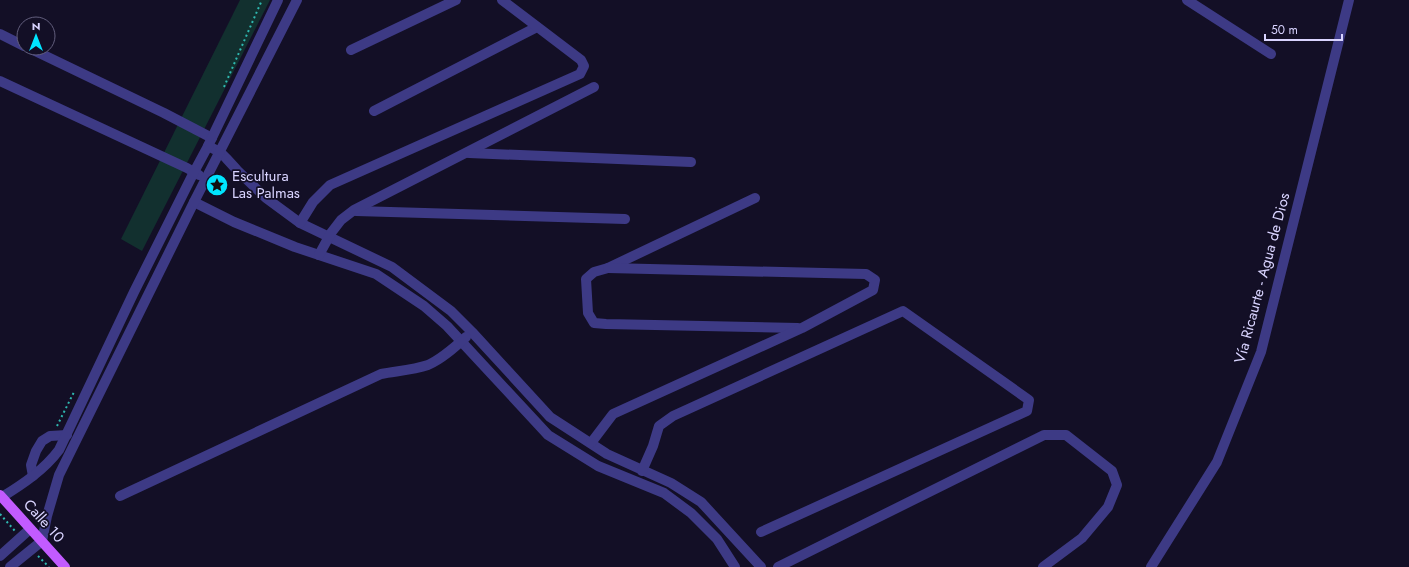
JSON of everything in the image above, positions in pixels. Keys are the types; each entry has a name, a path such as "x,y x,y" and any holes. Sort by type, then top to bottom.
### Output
{"main road":[{"name":"Calle 10","path":"1,496 66,567"}],"street":[{"path":"1,496 21,485 53,459 67,435 134,292 210,142 278,0"},
{"path":"10,567 42,541 47,516 59,475 205,179 297,0"},
{"path":"351,50 456,0"},
{"path":"300,223 313,202 330,185 580,74 584,66 581,60 502,0"},
{"path":"1187,0 1271,54"},
{"name":"Vía Ricaurte - Agua de Dios","path":"1151,567 1217,462 1261,352 1348,1"},
{"path":"374,111 537,27"},
{"path":"0,34 16,42"},
{"path":"46,56 164,113 210,142 266,198 300,223 392,267 451,311 550,417 607,454 642,471 672,483 701,502 761,567"},
{"path":"0,81 194,172 205,179"},
{"path":"319,255 341,220 354,210 594,87"},
{"path":"467,153 691,162"},
{"path":"755,198 608,268 594,272 586,279 588,313 594,323 802,328"},
{"path":"194,202 234,222 295,247 376,274 424,306 447,326 548,436 598,466 664,493 691,513 717,539 735,567"},
{"path":"354,210 625,219"},
{"path":"591,443 613,414 802,328 873,290 875,280 866,274 608,268"},
{"path":"642,471 653,446 659,426 673,416 903,311 1030,400 1027,411 761,532"},
{"path":"120,496 381,374 412,369 436,361 472,332"},
{"path":"33,476 32,465 36,451 42,441 50,436 67,435"},
{"path":"778,567 1044,436 1066,435 1112,471 1117,484 1108,507 1082,538 1042,567"},
{"path":"598,466 607,454"},
{"path":"664,493 672,483"},
{"path":"0,556 30,529"}],"green space":[{"path":"240,0 270,0 142,251 121,239"}],"place":[{"name":"Escultura Las Palmas","path":"217,185"}]}
